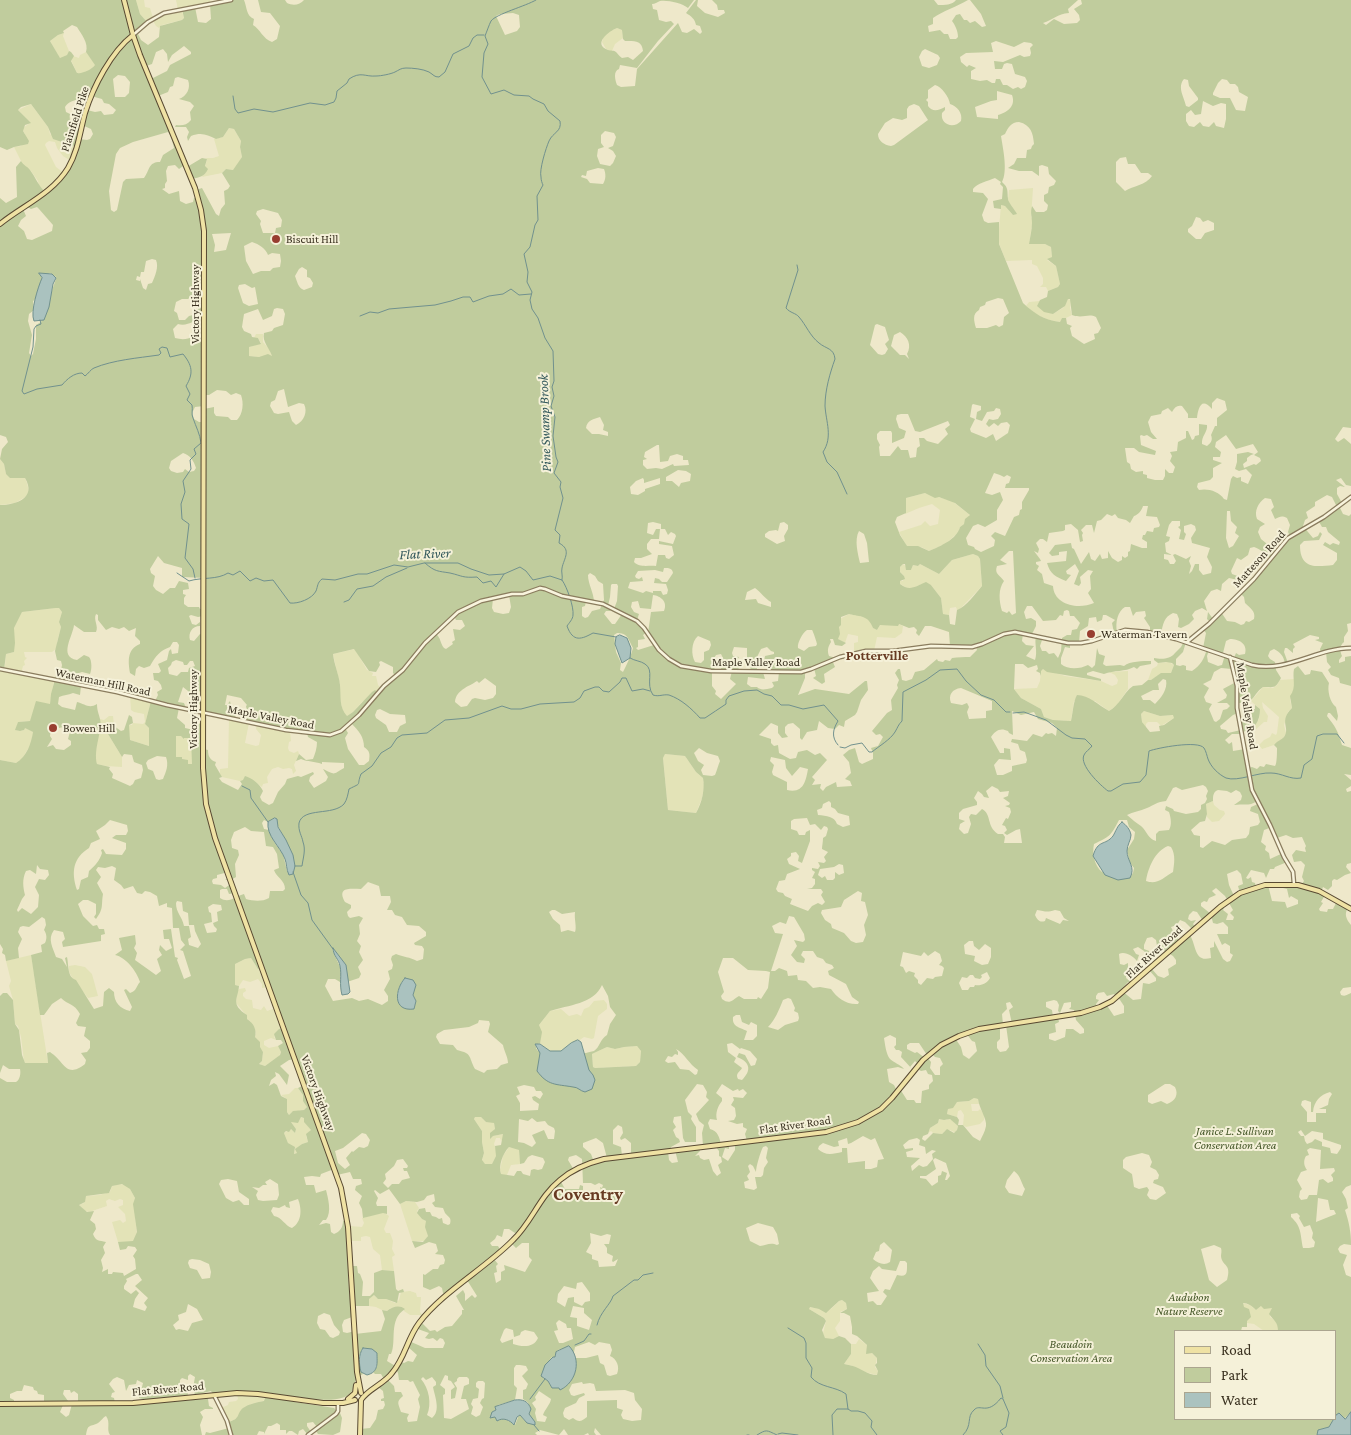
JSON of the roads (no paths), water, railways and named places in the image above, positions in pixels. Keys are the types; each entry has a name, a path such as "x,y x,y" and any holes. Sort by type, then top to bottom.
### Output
{"main road":[{"path":"124,0 133,35"},
{"name":"Plainfield Pike","path":"0,224 34,202 65,172 74,156 87,107 94,90 116,52 133,35"},
{"name":"Victory Highway","path":"133,35 194,185 201,210 204,231 203,712 206,804 211,826 344,1200 349,1230 360,1435"},
{"name":"Flat River Road","path":"0,1404 134,1402 252,1393 318,1402 338,1402 358,1397 379,1386 390,1376 399,1364 420,1321 513,1240 528,1222 547,1192 576,1169 604,1159 826,1132 854,1124 887,1103 921,1062 948,1042 979,1029 1081,1013 1100,1007 1120,995 1231,898 1259,886 1294,884 1319,891 1351,909"}],"street":[{"path":"133,35 148,22 164,13 231,0"},
{"name":"Matteson Road","path":"1187,642 1209,624 1254,579 1288,538 1351,497"},
{"name":"Maple Valley Road","path":"203,712 296,732 326,735 335,733 345,728 361,714 384,686 403,670 425,643 458,612 481,601 512,594 522,594 540,588 562,596 601,604 615,609 638,622 658,650 670,659 685,667 707,671 801,672 859,652 893,651 931,646 972,647 1015,632 1068,643 1081,643 1120,631 1133,630 1187,642 1230,657 1237,686 1237,708 1252,790 1293,872 1294,884"},
{"path":"1230,657 1254,666 1274,666 1335,650 1351,648"},
{"name":"Waterman Hill Road","path":"0,669 117,692 203,712"},
{"path":"214,1395 228,1421 231,1435"},
{"path":"308,1435 336,1414 338,1402"}],"water":[{"path":"39,273 52,274 56,278 44,320 34,321 34,306 42,278"},
{"path":"620,635 627,638 631,648 630,658 622,663 615,644 616,637"},
{"path":"275,818 293,855 295,866 293,874 289,875 283,854 269,832 268,822"},
{"path":"1122,822 1128,827 1131,835 1127,855 1132,867 1132,874 1130,878 1118,880 1105,875 1093,856 1097,847 1113,836"},
{"path":"333,948 346,965 350,992 348,994 342,995 340,966"},
{"path":"405,978 413,980 416,985 413,995 416,1001 414,1009 402,1007 399,1003 399,988"},
{"path":"578,1040 581,1042 589,1070 595,1080 592,1089 585,1092 575,1087 549,1082 537,1071 540,1053 535,1044 540,1044 550,1051 561,1051"},
{"path":"569,1346 575,1357 576,1370 574,1376 560,1390 559,1388 552,1388 548,1381 541,1376 545,1365 555,1357 556,1352"},
{"path":"363,1348 372,1349 377,1353 377,1364 374,1372 367,1375 361,1372 360,1366"},
{"path":"515,1400 527,1402 531,1409 529,1414 535,1425 527,1423 520,1415 517,1417 514,1425 506,1420 497,1421 495,1417 490,1418 492,1412 496,1410 495,1407"},
{"path":"1351,1412 1351,1435 1317,1435 1318,1430 1329,1427 1333,1420 1336,1420 1336,1415 1339,1413 1345,1419"}],"waterway":[{"name":"Pine Swamp Brook","path":"536,0 491,21 485,36 488,44 484,53 482,77 491,94 504,90 514,95 529,96 544,104 548,111 560,121 560,127 549,141 543,159 541,169 543,185 537,196 538,220 530,247 524,254 528,272 527,282 532,292 530,300 532,309 553,351 554,381 552,387 554,396 551,406 555,417 553,436 558,462 554,473 561,482 560,487 563,498 555,530 560,535 559,543 566,551 562,569 562,580"},
{"path":"233,96 235,109 238,113 254,109 273,112 310,103 325,105 334,102 337,91 349,79 357,75 381,76 403,68 409,68 424,70 439,77 445,72 453,54 469,46 477,35 484,35"},
{"path":"797,265 798,270 786,308 798,316 816,340 834,355 835,359 826,394 825,406 828,441 823,452 827,462 837,472 847,494"},
{"path":"360,316 370,312 378,313 389,309 435,305 463,297 470,297 473,302 489,296 503,294 511,289 519,295 531,294"},
{"path":"40,320 41,324 34,329 33,347 22,391 24,394 37,389 62,385 73,375 82,373 85,376 101,365 159,355 161,353 159,349 162,347 167,348 170,357 183,354 188,362 191,373 186,386 190,394 187,400 192,405 192,416 201,443 194,449 196,454 190,460 191,469 183,481 185,492 181,504 182,519 189,524 185,558 193,569 195,578"},
{"name":"Flat River","path":"177,573 189,581 219,577 228,573 233,575 240,571 250,581 256,578 264,581 273,580 290,603 293,603 301,602 314,594 318,583 322,579 335,580 358,574 367,574 394,565 408,567 424,563 458,563 489,575 504,574 520,567 533,580 550,576 562,580 570,597 573,611 572,618 567,626 572,635 582,638 593,633 616,637"},
{"path":"425,563 437,571 465,577 477,577 483,583 491,581 496,587 504,574"},
{"path":"344,602 349,600 357,589 373,586 386,577 407,568"},
{"name":"Flat River","path":"630,658 648,667 653,695 669,695 678,699 700,718 705,718 726,704 729,696 744,691 757,690 772,696 781,705 803,709 824,705 838,721 834,733 834,739 838,745"},
{"name":"Flat River","path":"840,747 845,748 862,743 869,752 872,752 884,743 893,735 902,721 903,692 940,670 957,669 966,681 981,695 994,700 1006,712 1010,712"},
{"path":"295,866 302,866 304,854 304,845 299,826 302,818 312,813 333,810 344,804 349,789 358,784 361,774 372,766 381,753 391,747 397,738 402,735 427,733 445,720 469,718 502,706 511,709 521,709 540,704 574,702 580,698 584,691 595,687 609,692 622,678 626,678 632,691 643,689 650,691"},
{"name":"Flat River","path":"1013,713 1024,712 1046,720 1072,738 1085,739 1092,746 1085,753 1083,759 1087,769 1108,791 1123,784 1140,782 1146,775 1149,751 1160,748 1177,745 1200,746 1205,749 1209,762 1213,767 1226,778 1236,779 1271,773 1301,778 1304,765 1312,759 1317,736 1337,734 1344,743"},
{"path":"242,786 250,790 251,798 268,822"},
{"path":"293,872 301,895 308,903 312,920 333,949"},
{"path":"597,1325 600,1316 613,1296 634,1280 638,1280 643,1275 653,1273"},
{"path":"788,1328 804,1338 806,1358 812,1368 811,1377 823,1385 846,1394 848,1409"},
{"path":"575,1345 584,1341 591,1334"},
{"path":"978,1344 985,1355 986,1366 1000,1386 1003,1398"},
{"path":"530,1399 545,1379"},
{"path":"963,1435 968,1428 970,1415 976,1408 988,1408 1001,1398 1009,1413 1006,1427 1000,1431 1003,1435"},
{"path":"833,1435 832,1415 837,1409 848,1409 865,1413 872,1421 871,1427 877,1435"},
{"path":"534,1425 539,1431"},
{"path":"757,1435 767,1431 777,1435"},
{"path":"778,1434 798,1435"}],"place":[{"name":"Biscuit Hill","path":"276,239"},
{"name":"Waterman Tavern","path":"1091,634"},
{"name":"Bowen Hill","path":"53,728"}],"district":[{"name":"Potterville","path":"877,656"},
{"name":"Coventry","path":"588,1194"}],"park label":[{"name":"Janice L. Sullivan Conservation Area","path":"1235,1138"},
{"name":"Audubon Nature Reserve","path":"1189,1304"},
{"name":"Beaudoin Conservation Area","path":"1071,1351"}]}
